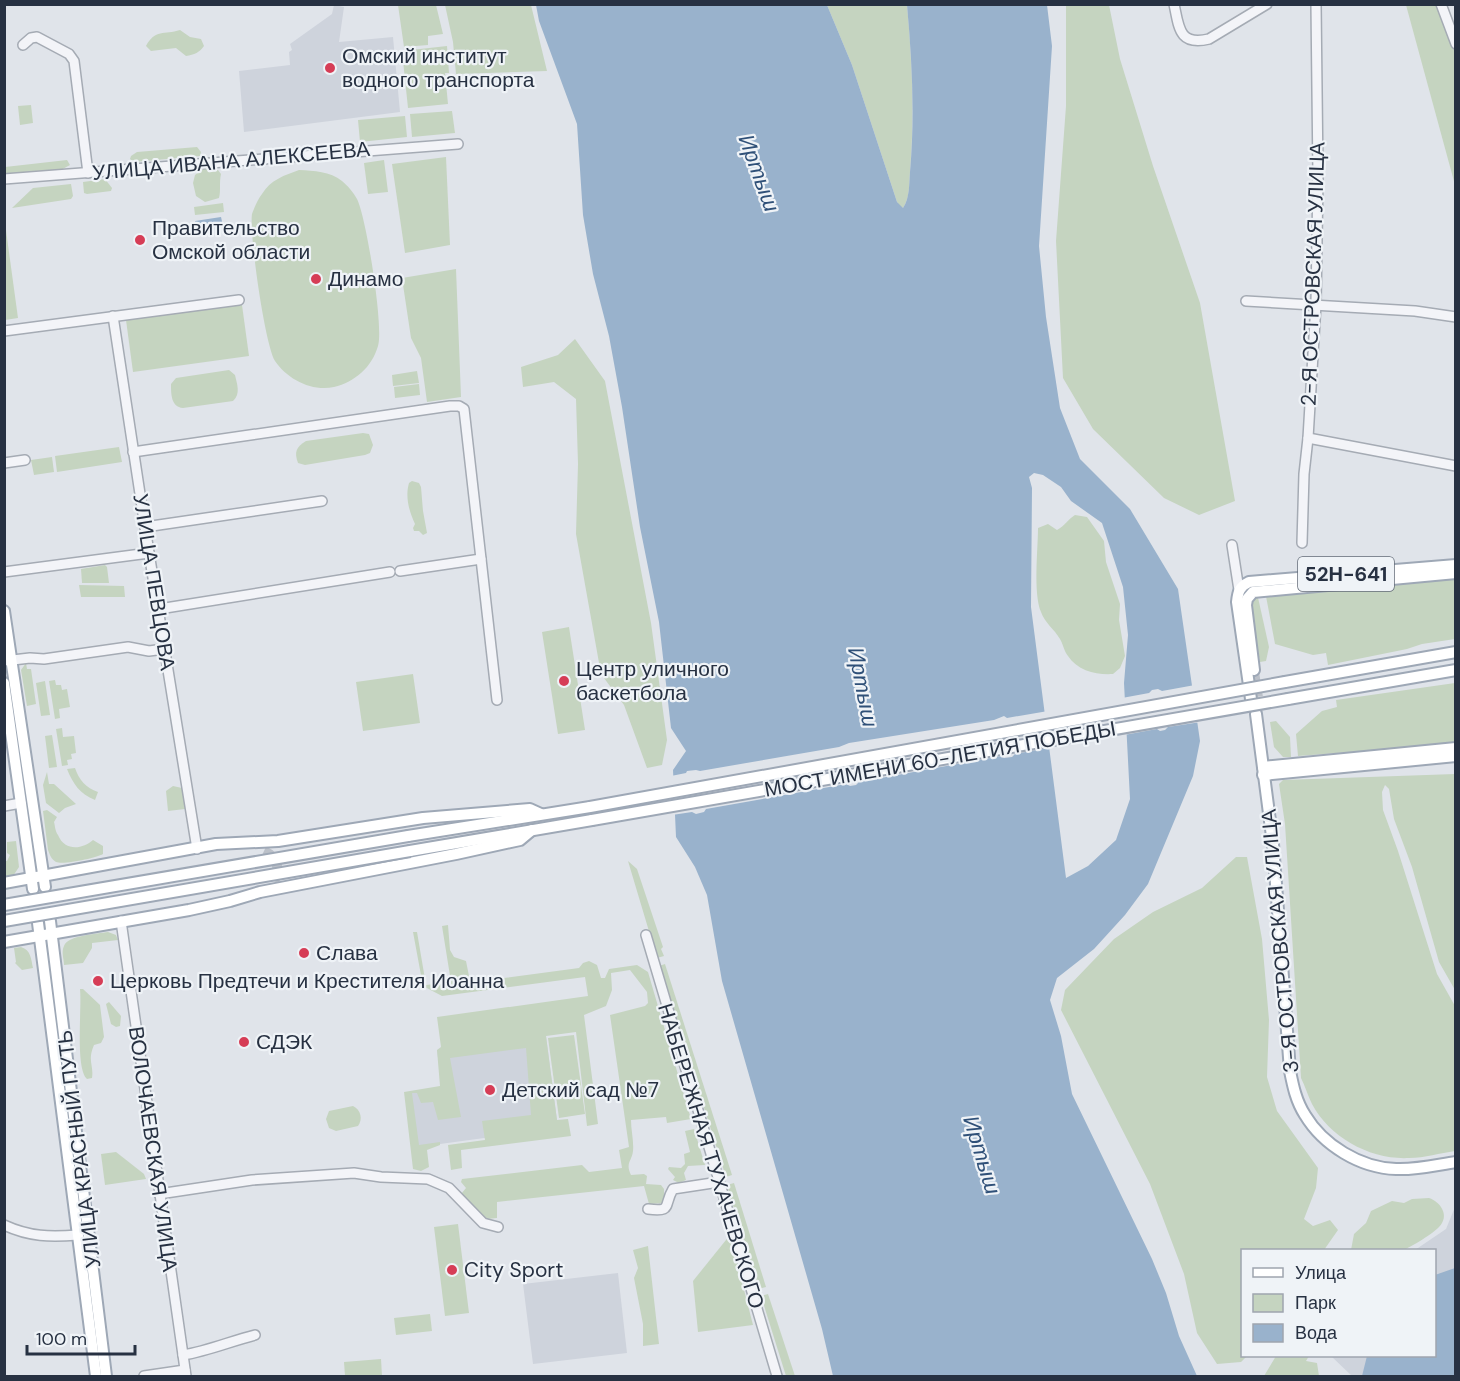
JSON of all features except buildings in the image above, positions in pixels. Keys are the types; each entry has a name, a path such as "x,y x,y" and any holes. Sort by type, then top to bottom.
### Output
{"main road":[{"name":"52Н-641","path":"1239,590 1249,582 1455,564"},
{"name":"52Н-641","path":"1254,672 1246,605 1247,599 1253,592 1455,573"},
{"name":"3-Я ОСТРОВСКАЯ УЛИЦА","path":"1239,590 1237,602 1274,844 1290,1071 1295,1095 1304,1114 1315,1129 1329,1143 1357,1160 1375,1166 1403,1169 1455,1162"},
{"path":"4,611 38,882"},
{"name":"МОСТ ИМЕНИ 60-ЛЕТИЯ ПОБЕДЫ","path":"541,814 1455,652"},
{"name":"МОСТ ИМЕНИ 60-ЛЕТИЯ ПОБЕДЫ","path":"4,921 1455,670"},
{"path":"4,683 21,803 38,882"},
{"path":"1263,771 1455,748"},
{"path":"1263,771 1455,756"},
{"path":"4,883 38,882 216,844 288,839 423,818 530,809 541,814"},
{"path":"4,905 541,814"},
{"path":"4,942 40,935 51,927 121,921 466,852 519,840 532,830"},
{"path":"237,843 264,851"},
{"path":"260,892 274,881"},
{"name":"УЛИЦА КРАСНЫЙ ПУТЬ","path":"38,923 96,1377"},
{"name":"УЛИЦА КРАСНЫЙ ПУТЬ","path":"51,927 106,1377"}],"street":[{"path":"1174,4 1179,32 1192,41 1209,39 1267,4"},
{"name":"2-Я ОСТРОВСКАЯ УЛИЦА","path":"1302,543 1304,474 1316,304 1318,176 1316,4"},
{"path":"1441,4 1455,44"},
{"path":"23,45 31,38 37,37 69,54 74,62 88,172"},
{"name":"УЛИЦА ИВАНА АЛЕКСЕЕВА","path":"4,179 458,144"},
{"path":"4,331 239,300"},
{"path":"1246,301 1415,311 1455,318"},
{"name":"УЛИЦА ПЕВЦОВА","path":"113,315 197,849"},
{"path":"133,452 450,406 459,406 464,409 497,700"},
{"path":"1308,438 1455,466"},
{"path":"4,463 25,460"},
{"path":"145,527 322,501"},
{"path":"1232,545 1239,590"},
{"path":"4,572 149,553"},
{"path":"159,609 481,559"},
{"path":"9,661 44,659 128,647 149,651 164,649"},
{"path":"4,806 21,803"},
{"name":"ВОЛОЧАЕВСКАЯ УЛИЦА","path":"121,921 185,1373"},
{"name":"НАБЕРЕЖНАЯ ТУХАЧЕВСКОГО","path":"646,935 777,1377"},
{"path":"159,1194 252,1180 354,1173 381,1177 428,1179 449,1188 483,1223 498,1227"},
{"path":"648,1209 662,1211 665,1209 673,1189 719,1182"},
{"path":"4,1225 16,1231 44,1237 78,1235"},
{"path":"183,1355 199,1353 225,1342 255,1335"},
{"path":"144,1377 185,1373"}],"shaded area":[{"name":"Омский институт водного транспорта","path":"334,5 344,7 339,42 393,37 400,112 244,132 239,71 290,65 289,52 292,50 290,44 332,14"},
{"name":"Детский сад №7","path":"546,1036 558,1128 418,1147 410,1092 442,1088 437,1050"},
{"path":"1455,1207 1455,1376 1352,1376 1332,1357 1436,1357 1436,1249 1416,1249 1446,1229"},
{"path":"618,1273 627,1353 533,1364 523,1284"}],"green space":[{"path":"398,5 436,5 443,34 428,36 428,45 404,47"},
{"path":"445,5 531,5 547,71 456,74 453,42"},
{"path":"827,5 907,5 913,109 909,191 903,208 897,202 852,65"},
{"path":"1066,5 1109,5 1120,59 1153,166 1200,303 1235,501 1199,515 1164,498 1093,429 1063,378 1056,241 1066,106"},
{"path":"1406,5 1438,5 1455,53 1455,185"},
{"path":"180,30 190,37 201,39 204,46 201,50 186,56 176,48 151,51 146,46 156,35"},
{"path":"447,46 449,73 445,73 448,104 408,108 402,51"},
{"path":"31,105 33,123 20,125 18,106"},
{"path":"452,111 455,133 412,137 410,114"},
{"path":"405,116 407,137 360,142 358,120"},
{"path":"197,147 201,152 200,156 134,162 130,159 137,152"},
{"path":"446,157 450,245 405,253 392,164"},
{"path":"67,160 70,165 59,171 5,178 5,167"},
{"path":"384,160 388,192 368,194 364,163"},
{"path":"211,167 221,174 220,195 219,198 205,202 196,196 193,183 195,175 204,168"},
{"name":"Динамо","path":"299,170 332,175 354,194 361,209 373,272 379,317 378,346 372,361 362,372 342,385 334,387 317,388 301,383 286,373 275,361 267,334 259,289 252,214 259,198 269,185"},
{"path":"105,179 112,188 111,191 84,193 83,182"},
{"path":"71,184 73,196 71,199 12,208 33,188"},
{"path":"223,203 224,212 195,215 194,207"},
{"path":"5,223 18,318 4,320"},
{"path":"456,269 461,397 427,402 421,358 411,338 402,278"},
{"path":"242,305 249,356 133,372 126,320"},
{"path":"575,339 605,381 651,623 667,740 662,765 647,768 624,705 601,674 576,534 578,464 576,399 554,382 523,387 521,367 558,355"},
{"path":"229,370 235,375 238,392 233,401 183,408 174,403 171,384 176,378"},
{"path":"417,371 419,383 393,386 392,375"},
{"path":"419,384 420,395 395,398 394,387"},
{"path":"369,434 373,445 370,453 305,465 298,463 297,450 306,441"},
{"path":"119,447 122,462 57,472 55,456"},
{"path":"52,457 54,472 34,475 31,460"},
{"path":"412,481 419,483 421,487 427,533 423,535 419,531 414,531 415,524 409,509 407,493 409,483"},
{"path":"1075,515 1087,517 1104,541 1106,562 1120,604 1119,620 1125,656 1120,668 1113,674 1088,671 1072,661 1060,639 1047,623 1039,604 1037,594 1038,528 1048,524 1057,530"},
{"path":"105,565 109,583 82,583 81,569"},
{"path":"1455,577 1455,639 1328,665 1326,653 1313,655 1275,644 1265,591"},
{"path":"79,585 124,586 125,597 81,597"},
{"path":"1257,593 1269,647 1266,661 1260,662 1250,607"},
{"name":"Центр уличного баскетбола","path":"569,627 585,730 558,734 542,632"},
{"path":"26,663 27,669 31,669 36,704 27,706 21,670"},
{"path":"413,674 420,723 363,731 356,682"},
{"path":"55,680 56,685 61,685 62,690 67,689 70,707 59,709 60,718 55,719 49,681"},
{"path":"45,681 50,715 41,716 36,683"},
{"path":"1455,683 1455,744 1298,756 1296,734 1322,711 1337,707 1336,700"},
{"path":"1276,721 1290,737 1291,757 1283,757 1274,747 1270,722"},
{"path":"62,728 63,737 74,736 76,753 71,754 72,759 67,760 68,765 62,766 56,729"},
{"path":"52,735 57,767 49,768 45,736"},
{"path":"75,768 84,783 98,792 95,800 81,792 75,784 67,769"},
{"path":"47,772 49,784 54,784 76,804 59,813 46,803 43,785"},
{"path":"1455,774 1455,990 1439,962 1412,867 1394,819 1389,789 1385,785 1382,792 1383,810 1437,974 1455,1006 1455,1151 1415,1158 1395,1158 1366,1151 1341,1137 1329,1127 1312,1104 1301,1078 1285,824 1279,784 1283,780"},
{"path":"173,786 182,788 185,809 168,811 166,791"},
{"path":"47,810 57,817 54,822 56,830 65,844 79,847 93,840 103,846 103,854 73,862 54,861 48,850 43,811"},
{"path":"16,841 19,867 13,876 5,878 5,861 10,855 7,853 7,842"},
{"path":"1236,857 1247,857 1262,939 1269,1020 1267,1077 1277,1111 1318,1168 1316,1188 1304,1219 1313,1226 1330,1220 1338,1230 1325,1249 1241,1249 1241,1357 1246,1357 1241,1362 1217,1364 1197,1333 1184,1274 1150,1184 1061,1010 1065,990 1114,939 1153,912 1202,888"},
{"path":"628,861 637,869 664,956 657,958"},
{"path":"448,925 450,950 454,957 466,961 470,981 579,968 583,963 589,961 597,965 601,978 605,978 609,969 637,965 648,972 691,1119 667,1123 666,1117 631,1120 633,1147 629,1168 631,1175 644,1174 647,1176 646,1184 661,1185 664,1189 664,1203 649,1204 644,1186 497,1202 497,1218 487,1219 461,1194 466,1188 461,1182 462,1179 582,1165 589,1172 622,1168 619,1150 629,1147 610,1015 645,1006 648,1003 647,992 630,970 611,973 612,990 606,1006 584,1015 598,1124 587,1126 576,1032 546,1036 557,1120 568,1119 571,1136 461,1150 462,1168 451,1170 448,1145 485,1140 482,1121 531,1115 526,1048 450,1058 461,1117 438,1120 433,1102 421,1103 417,1093 412,1093 419,1145 440,1142 440,1145 427,1150 429,1167 421,1171 413,1169 404,1092 440,1086 437,1050 441,1047 437,1017 588,996 585,977 442,996 423,986 413,932 417,932 426,985 451,982 442,926"},
{"path":"108,932 116,935 118,940 92,943 92,948 83,963 64,965 64,946 71,939"},
{"path":"21,947 29,953 33,968 22,970 15,963 14,948"},
{"path":"665,964 732,1175 726,1177 659,966"},
{"path":"80,989 83,989 100,1005 104,1037 101,1043 94,1045 91,1055 92,1078 87,1079 83,1073 80,1051"},
{"path":"109,1002 121,1016 120,1026 116,1027 111,1024 106,1004"},
{"path":"574,1035 585,1114 559,1118 548,1038"},
{"path":"353,1106 360,1115 358,1126 336,1131 329,1128 326,1119 329,1111"},
{"path":"694,1129 705,1165 688,1166 684,1173 686,1180 679,1183 673,1180 675,1177 668,1169 669,1167 681,1168 685,1164 684,1154 690,1152 685,1131"},
{"path":"116,1152 144,1174 146,1179 105,1185 101,1154"},
{"path":"734,1183 766,1287 758,1289 727,1185"},
{"path":"1429,1198 1440,1206 1444,1218 1439,1227 1405,1249 1351,1249 1354,1234 1366,1223 1371,1211 1392,1201 1404,1203 1412,1199"},
{"name":"City Sport","path":"458,1224 469,1313 445,1316 434,1227"},
{"path":"730,1235 753,1325 698,1332 693,1281"},
{"path":"648,1246 659,1344 643,1346 643,1324 634,1278 638,1268 633,1250"},
{"path":"768,1294 795,1376 786,1376 761,1296"},
{"path":"430,1314 432,1331 396,1335 394,1318"},
{"path":"1275,1357 1308,1357 1306,1361 1317,1363 1319,1376 1264,1376"},
{"path":"381,1359 382,1376 345,1376 344,1362"}],"water":[{"name":"Иртыш","path":"536,5 827,5 852,65 897,202 903,208 909,190 913,109 907,5 1047,5 1052,46 1039,246 1046,317 1060,408 1080,459 1130,509 1178,589 1200,741 1193,776 1148,884 1125,915 1094,949 1057,978 1050,1000 1061,1036 1072,1094 1152,1259 1166,1293 1179,1336 1197,1376 833,1376 822,1329 722,981 707,895 695,867 676,837 673,770 686,751 671,728 659,622 640,527 609,336 593,274 583,215 577,124 539,21","holes":["1034,473 1043,475 1061,487 1071,501 1102,523 1123,587 1128,635 1124,683 1130,799 1116,840 1088,866 1066,878 1031,607 1032,488 1029,477"]},
{"path":"221,217 223,226 196,230 195,221"},
{"path":"1455,1268 1455,1376 1362,1376 1367,1357 1436,1357 1436,1275"}],"pier":[{"path":"1195,685 1201,722 1168,727 1160,731 1157,729 1124,735 1122,698 1149,693 1152,690 1162,691"},
{"path":"1048,711 1053,747 1015,754 1012,757 1001,756 859,782 856,785 846,784 706,809 696,814 692,812 672,815 671,776 687,771 700,771 839,747 849,743 994,720 1004,716 1007,718"}],"tunnel":[{"path":"1254,672 1259,704 1257,711"},
{"path":"264,851 275,860 277,872 274,881"}],"place":[{"name":"Омский институт водного транспорта","path":"330,68"},
{"name":"Правительство Омской области","path":"140,240"},
{"name":"Динамо","path":"316,279"},
{"name":"Центр уличного баскетбола","path":"564,681"},
{"name":"Слава","path":"304,953"},
{"name":"Церковь Предтечи и Крестителя Иоанна","path":"98,981"},
{"name":"СДЭК","path":"244,1042"},
{"name":"Детский сад №7","path":"490,1090"},
{"name":"City Sport","path":"452,1270"}]}
